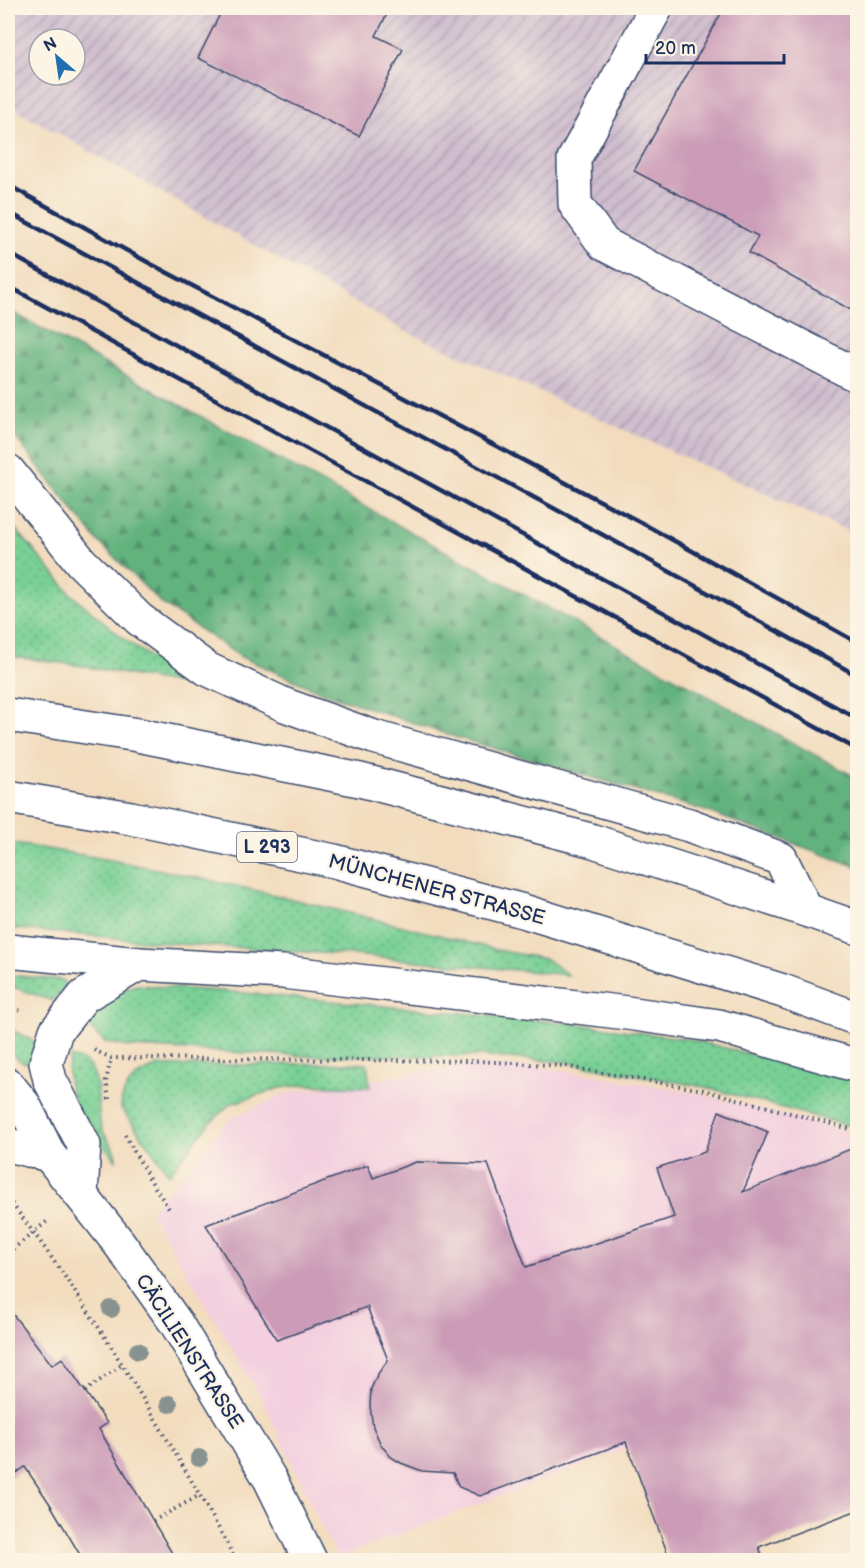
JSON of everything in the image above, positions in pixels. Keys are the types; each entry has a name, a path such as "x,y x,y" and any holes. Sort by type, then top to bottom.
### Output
{"main road":[{"path":"656,8 574,159 575,204 604,244 858,376"},
{"path":"8,471 81,562 139,619 207,669 285,705 374,737 689,825 781,859 806,910"},
{"path":"8,715 138,735 360,780 590,840 858,928"},
{"name":"MÜNCHENER STRASSE","path":"8,798 131,818 334,861 523,911 783,991 858,1019"},
{"path":"8,951 139,964 283,972 627,1013 719,1026 858,1066"},
{"path":"81,1195 84,1145 50,1080 46,1063 56,1031 84,996 139,964"},
{"name":"CÄCILIENSTRASSE","path":"8,1085 24,1105 50,1155 119,1243 176,1323 270,1479 310,1560"},
{"path":"8,1146 50,1155"}],"path":[{"path":"110,1108 106,1081 111,1058 479,1061 563,1066 703,1090 858,1131"},
{"path":"121,1128 169,1209"},
{"path":"8,1199 123,1364 200,1495 235,1560"},
{"path":"8,1253 33,1232"},
{"path":"85,1391 123,1364"},
{"path":"153,1521 200,1495"}],"shaded area":[{"path":"8,8 857,8 857,535 405,331 8,105"},
{"path":"479,1064 564,1070 701,1094 857,1136 857,1361 337,1558 263,1401 150,1211 230,1119 286,1093"}],"green space":[{"path":"8,310 857,778 857,867 703,810 455,737 321,692 241,657 161,603 95,538 8,428"},
{"path":"8,520 71,594 123,638 190,686 77,665 8,656"},
{"path":"8,843 133,864 194,877 502,951 546,959 568,975 353,955 180,944 8,928"},
{"path":"8,975 63,980 66,988 52,1001 8,985"},
{"path":"137,985 578,1024 688,1039 857,1080 857,1128 705,1087 564,1062 479,1056 307,1056 128,1047 105,1042 80,1018 115,991"},
{"path":"8,1028 35,1042 31,1057 26,1063 19,1060 8,1049"},
{"path":"70,1057 86,1063 93,1073 96,1080 101,1126 115,1151 116,1160 85,1121 73,1099 68,1074"},
{"path":"367,1063 370,1087 304,1085 280,1088 230,1104 209,1124 169,1174 121,1108 127,1086 138,1076 158,1066"}],"building":[{"path":"223,8 390,8 376,36 403,49 359,136 198,58"},
{"path":"724,8 858,8 858,314 749,253 758,236 634,171"},
{"path":"719,1111 768,1132 743,1192 858,1146 858,1510 759,1547 764,1560 670,1560 626,1442 480,1496 459,1487 453,1473 422,1471 391,1457 381,1445 373,1427 370,1406 371,1389 377,1375 388,1360 367,1307 277,1340 206,1225 368,1165 373,1178 416,1162 488,1164 526,1267 674,1217 657,1168 705,1152"},
{"path":"8,1308 52,1365 62,1358 107,1423 99,1429 176,1560 83,1560 25,1467 8,1479"}],"railway":[{"path":"8,185 151,264 642,523 858,643"},
{"path":"8,212 858,676"},
{"path":"8,253 858,719"},
{"path":"8,286 858,750"}]}
